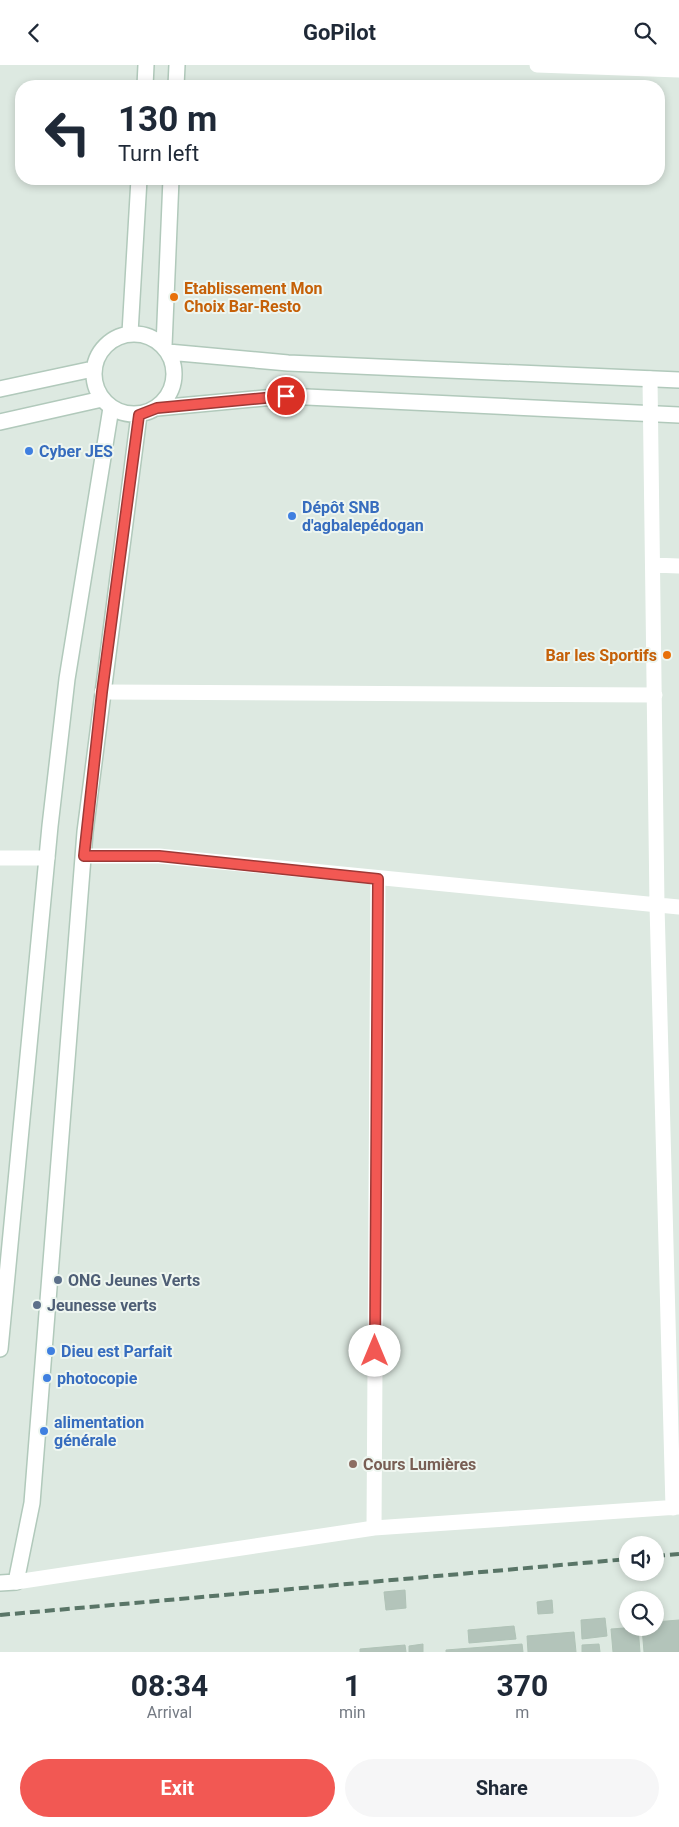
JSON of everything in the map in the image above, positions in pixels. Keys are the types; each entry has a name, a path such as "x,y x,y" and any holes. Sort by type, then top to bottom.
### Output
{"street":[{"path":"145,80 146,65"},
{"path":"176,80 177,65"},
{"path":"537,65 679,70"},
{"path":"130,333 139,185"},
{"path":"157,408 168,397 174,382 174,367 166,349 171,185"},
{"path":"679,379 288,363 166,349 148,335 130,333 112,339 100,352 94,369 95,385 106,403 124,413 139,415 157,408 286,396 679,415"},
{"path":"0,389 94,369"},
{"path":"0,1583 374,1528 676,1507 657,905 650,379"},
{"path":"0,422 106,403"},
{"path":"0,1349 47,858 67,679 106,403"},
{"path":"16,1582 32,1503 84,856 102,692 139,415"},
{"path":"652,565 679,566"},
{"path":"102,692 655,695"},
{"path":"84,856 159,856 378,879 679,907"},
{"path":"0,858 47,858"},
{"path":"374,1528 378,879"}],"building":[{"path":"405,1590 406,1608 386,1610 384,1592"},
{"path":"552,1600 553,1613 538,1614 537,1602"},
{"path":"605,1618 607,1636 582,1639 581,1620"},
{"path":"679,1620 679,1652 644,1652 643,1636 664,1636 664,1621"},
{"path":"514,1626 516,1639 469,1643 468,1630"},
{"path":"619,1628 619,1636 639,1636 640,1652 613,1652 611,1629"},
{"path":"574,1632 576,1652 528,1652 527,1636"},
{"path":"423,1644 423,1652 409,1652 409,1646"},
{"path":"522,1644 523,1652 446,1652 446,1650"},
{"path":"599,1644 600,1652 582,1652 582,1645"},
{"path":"405,1645 406,1652 360,1652 360,1649"}],"railway":[{"path":"664,1555 679,1554"},
{"path":"0,1615 619,1560"}],"place":[{"name":"Etablissement Mon Choix Bar-Resto","path":"174,297"},
{"name":"Cyber JES","path":"29,451"},
{"name":"Dépôt SNB d'agbalepédogan","path":"292,516"},
{"name":"Bar les Sportifs","path":"667,655"},
{"name":"ONG Jeunes Verts","path":"58,1280"},
{"name":"Jeunesse verts","path":"37,1305"},
{"name":"Dieu est Parfait","path":"51,1351"},
{"name":"photocopie","path":"47,1378"},
{"name":"alimentation générale","path":"44,1431"},
{"name":"Cours Lumières","path":"353,1464"}],"route":[{"path":"286,396 157,408 139,415 102,692 85,832 84,856 159,856 378,879 375,1351"}]}
